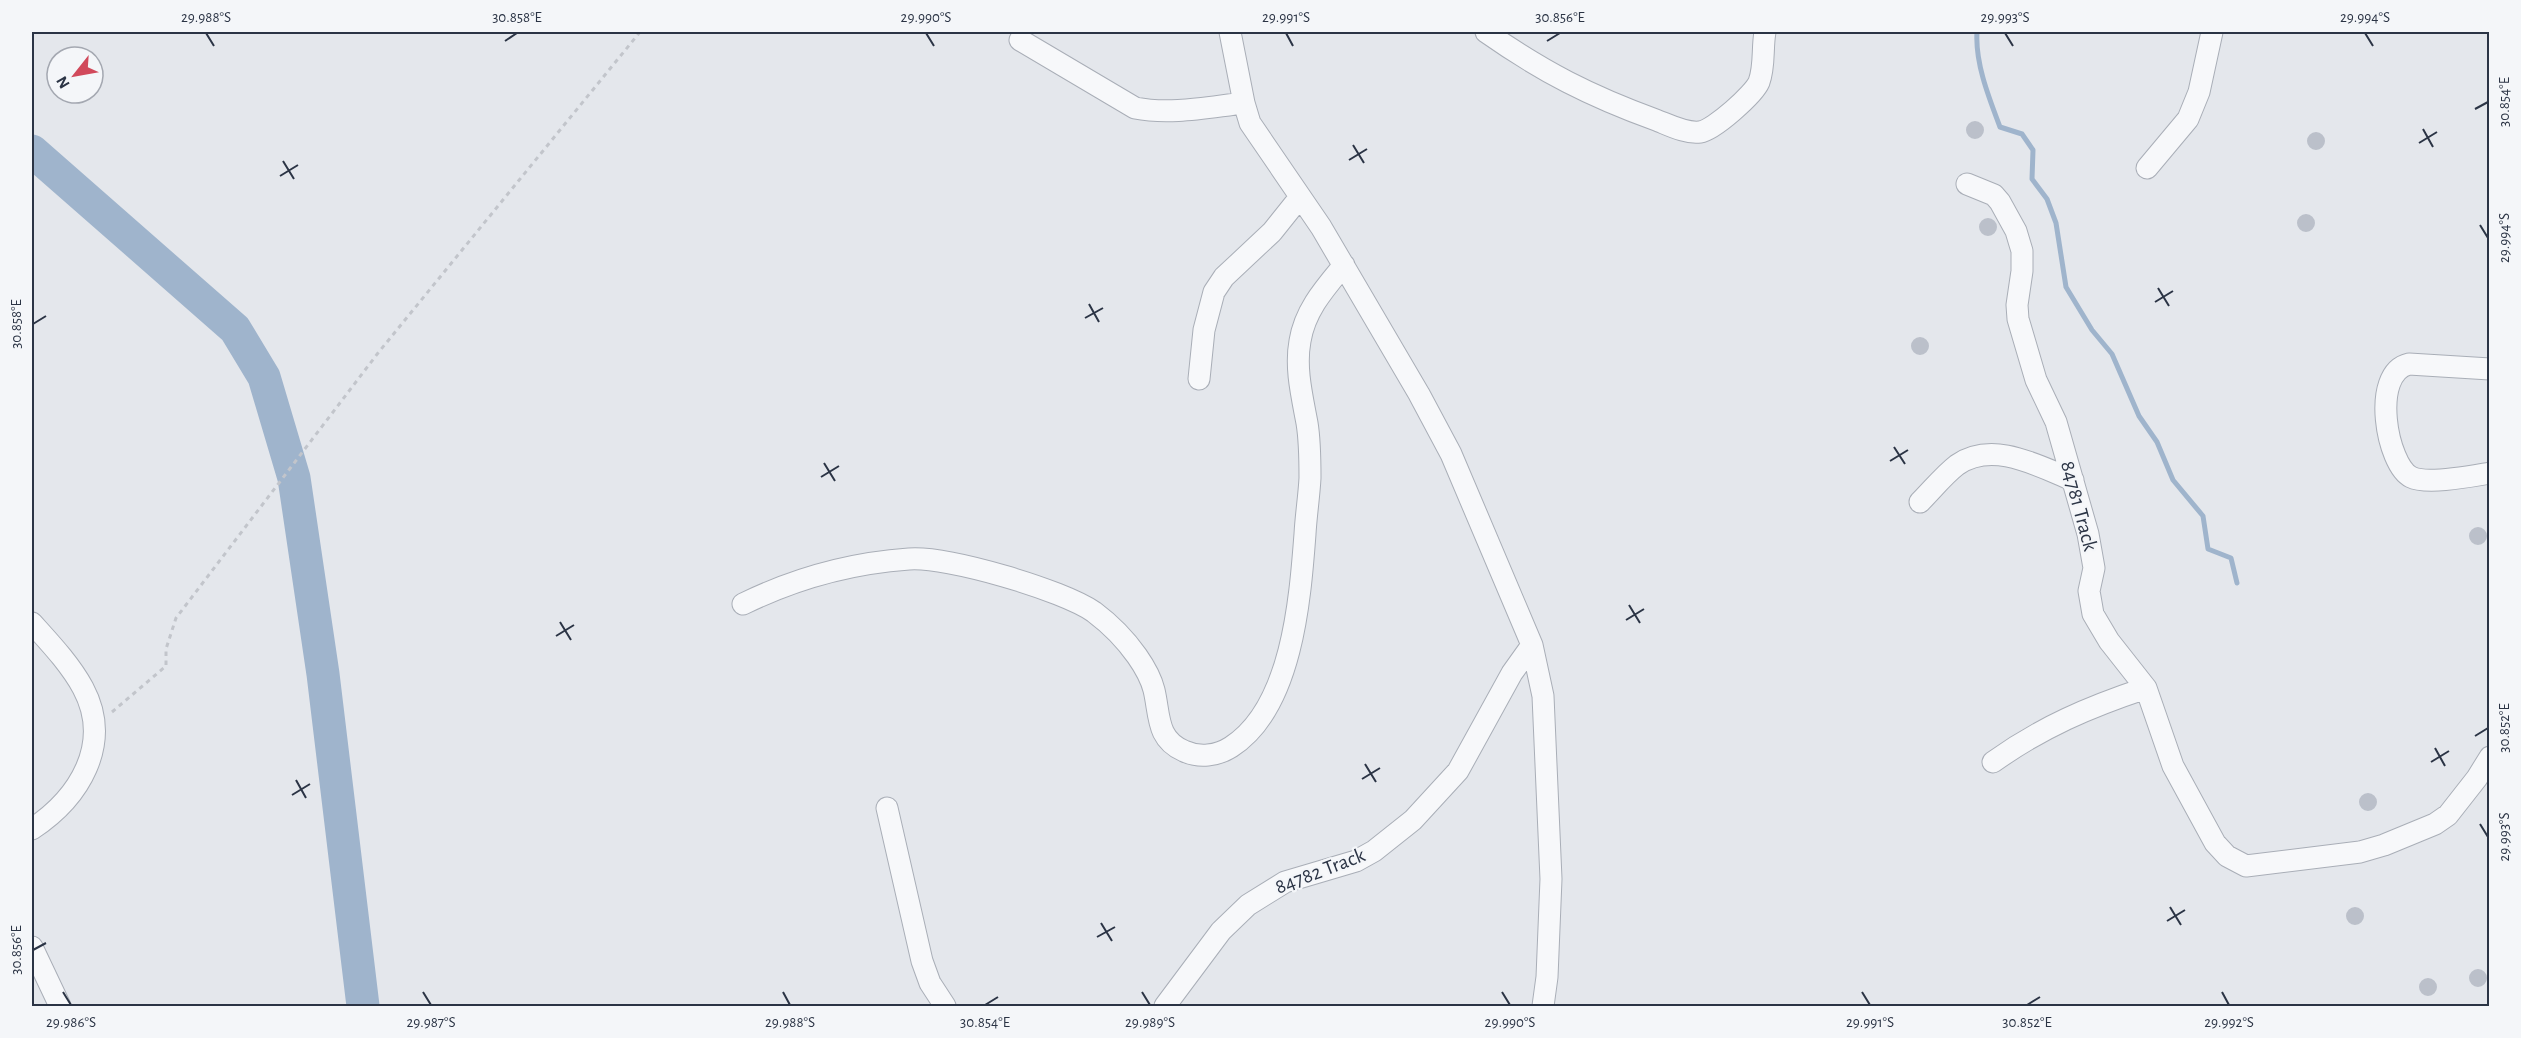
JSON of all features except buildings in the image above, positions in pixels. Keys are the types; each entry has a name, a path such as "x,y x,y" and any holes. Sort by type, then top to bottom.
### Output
{"street":[{"path":"1230,32 1244,104 1256,133 1344,265 1419,394 1450,454 1532,645 1543,696 1551,879 1547,977 1543,1006"},
{"path":"1486,32 1534,64 1586,93 1679,129 1701,132 1716,124 1752,92 1759,82 1765,32"},
{"path":"2147,168 2188,120 2199,92 2212,32"},
{"path":"1020,40 1135,108 1152,112 1244,104"},
{"name":"84781 Track","path":"1967,184 1994,195 2000,202 2016,231 2022,251 2022,271 2017,305 2018,319 2036,380 2056,422 2093,556 2093,579 2089,591 2093,614 2109,641 2146,687 2173,766 2215,843 2227,856 2246,866 2360,852 2435,824 2448,815 2461,801 2490,757"},
{"path":"1199,379 1204,330 1214,292 1224,277 1272,232 1300,197"},
{"path":"743,603 792,582 847,569 910,559 945,561 1037,587 1074,600 1094,612 1117,632 1147,672 1154,688 1162,732 1170,743 1183,751 1195,754 1208,755 1224,752 1251,732 1263,715 1283,671 1301,588 1310,479 1307,427 1298,364 1299,342 1310,311 1344,265"},
{"path":"2490,369 2409,364 2402,366 2392,376 2386,391 2385,404 2395,456 2409,477 2428,480 2490,473"},
{"path":"1920,502 1956,466 1978,456 2009,456 2073,480"},
{"path":"32,623 82,686 88,698 94,726 89,766 80,784 64,803 32,829"},
{"name":"84782 Track","path":"1165,1006 1221,931 1248,905 1285,882 1356,861 1374,851 1413,820 1458,771 1512,674 1532,645"},
{"path":"1993,762 2060,720 2146,687"},
{"path":"887,808 922,961 930,983 945,1006"},
{"path":"32,947 60,1006"}],"path":[{"path":"94,726 166,666 166,649 176,618 378,353 640,32"}],"waterway":[{"path":"1977,32 1980,68 2000,127 2022,134 2033,150 2032,179 2047,199 2056,223 2066,287 2092,330 2112,354 2139,416 2157,442 2173,480 2203,516 2208,549 2231,558 2237,583"},
{"path":"32,151 235,329 264,377 294,478 323,674 363,1006"}]}
